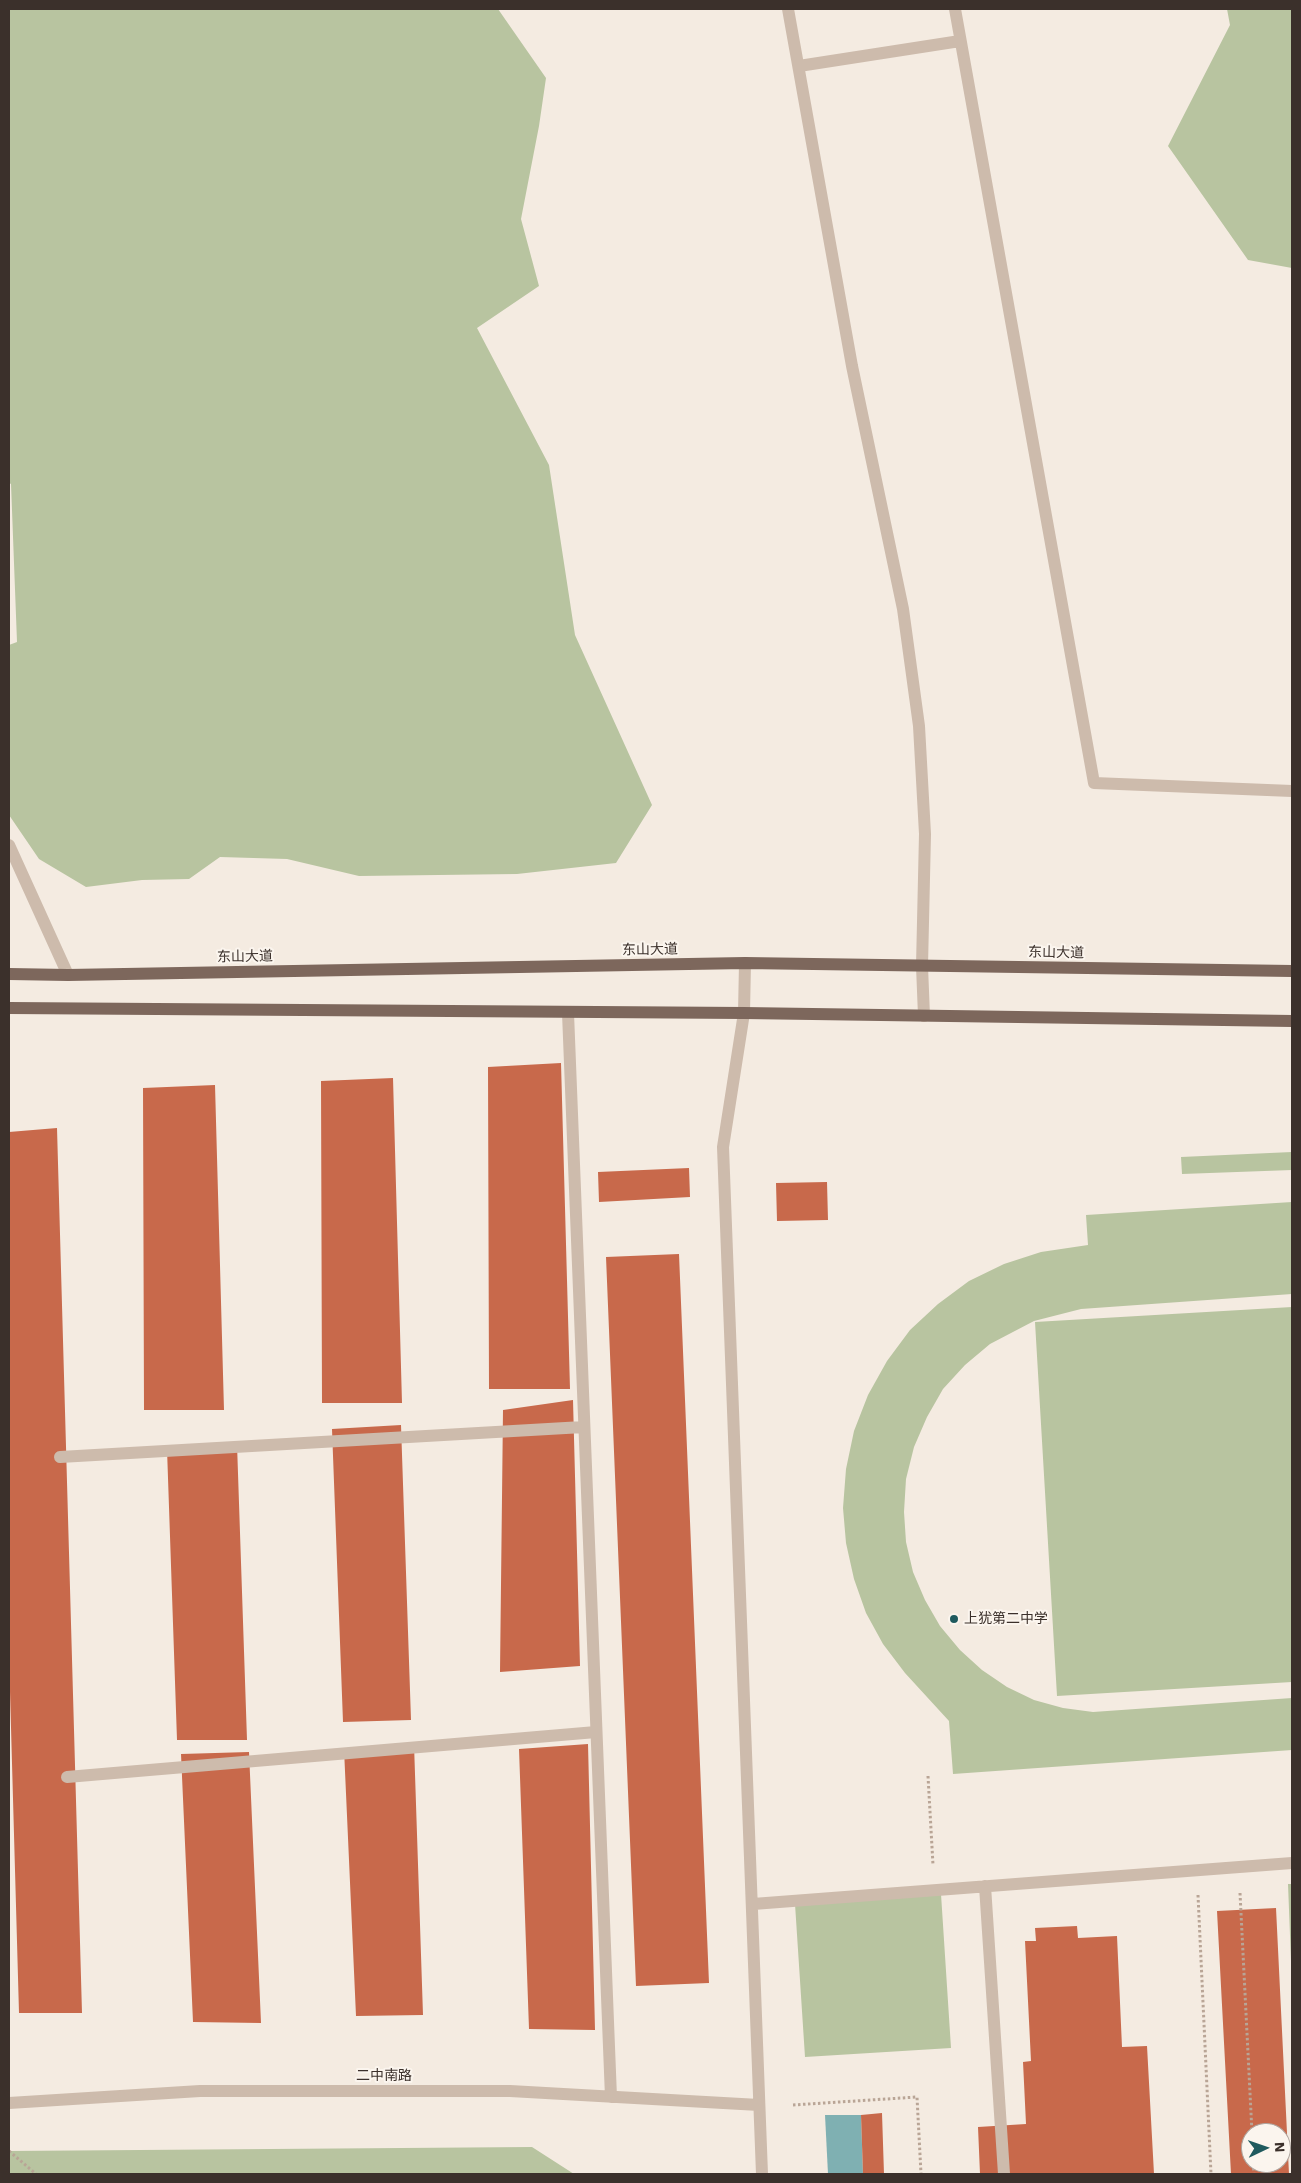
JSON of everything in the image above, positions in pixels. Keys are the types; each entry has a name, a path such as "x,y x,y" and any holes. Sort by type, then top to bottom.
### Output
{"main road":[{"name":"东山大道","path":"9,974 68,975 746,963 1292,971"},
{"path":"9,1008 744,1013 1292,1021"}],"street":[{"path":"788,9 852,366 903,609 919,726 925,834 922,966 924,1016"},
{"path":"955,9 1094,783 1292,791"},
{"path":"799,66 960,41"},
{"path":"9,845 68,975"},
{"path":"746,963 744,1013 723,1147 762,2174"},
{"path":"568,1013 611,2097"},
{"path":"60,1457 583,1427"},
{"path":"68,1777 596,1732"},
{"path":"753,1904 1292,1863"},
{"path":"985,1886 1004,2174"},
{"name":"二中南路","path":"9,2103 200,2091 510,2091 758,2104"}],"path":[{"path":"928,1776 934,1874"},
{"path":"1232,1892 1240,1891 1252,2123"},
{"path":"1206,1892 1198,1893 1211,2174"},
{"path":"793,2106 917,2097 921,2174"},
{"path":"9,2152 36,2174"}],"green space":[{"path":"9,9 498,9 546,78 521,219 539,286 477,328 549,465 575,635 652,805 616,863 517,874 359,876 287,859 220,857 189,879 142,880 86,887 39,859 9,815 9,645 17,642 11,484 9,483"},
{"path":"1227,9 1292,9 1292,268 1248,260 1168,146 1230,25"},
{"path":"1292,1152 1292,1170 1182,1174 1181,1157"},
{"path":"1292,1202 1292,1294 1081,1309 1034,1321 990,1344 965,1365 943,1389 927,1417 914,1447 906,1479 904,1512 906,1542 913,1572 925,1600 940,1626 960,1650 982,1670 1007,1687 1034,1700 1063,1708 1093,1712 1292,1698 1292,1750 953,1774 949,1721 905,1673 883,1644 866,1613 854,1579 846,1543 843,1508 846,1469 854,1431 868,1395 887,1361 910,1330 938,1304 969,1281 1004,1264 1041,1252 1088,1245 1086,1215"},
{"path":"1292,1307 1292,1682 1057,1696 1035,1322"},
{"path":"1288,1884 1292,1884 1292,1961 1291,1961"},
{"path":"941,1894 951,2048 805,2057 795,1904"},
{"path":"532,2147 574,2174 9,2174 9,2151"}],"water":[{"path":"825,2115 861,2115 863,2174 828,2174"}],"building":[{"path":"561,1063 570,1389 489,1389 488,1067"},
{"path":"393,1078 402,1403 322,1403 321,1081"},
{"path":"215,1085 224,1410 144,1410 143,1088"},
{"path":"57,1128 82,2013 19,2013 9,1656 9,1132"},
{"path":"689,1168 690,1197 599,1202 598,1172"},
{"path":"827,1182 828,1220 777,1221 776,1183"},
{"path":"679,1254 709,1983 636,1986 606,1257"},
{"path":"573,1400 580,1666 500,1672 503,1410"},
{"path":"401,1425 411,1720 343,1722 332,1429"},
{"path":"237,1444 247,1740 177,1740 167,1449"},
{"path":"414,1744 423,2015 356,2016 344,1749"},
{"path":"588,1744 595,2030 529,2029 519,1749"},
{"path":"249,1752 261,2023 193,2022 181,1754"},
{"path":"1276,1908 1287,2123 1241,2123 1241,2173 1289,2174 1231,2174 1217,1911"},
{"path":"1077,1926 1078,1938 1117,1936 1122,2047 1147,2046 1154,2174 980,2174 978,2127 1026,2124 1023,2062 1031,2061 1025,1941 1036,1941 1035,1928"},
{"path":"882,2113 884,2174 863,2174 861,2115"}],"place":[{"name":"上犹第二中学","path":"954,1619"}]}
